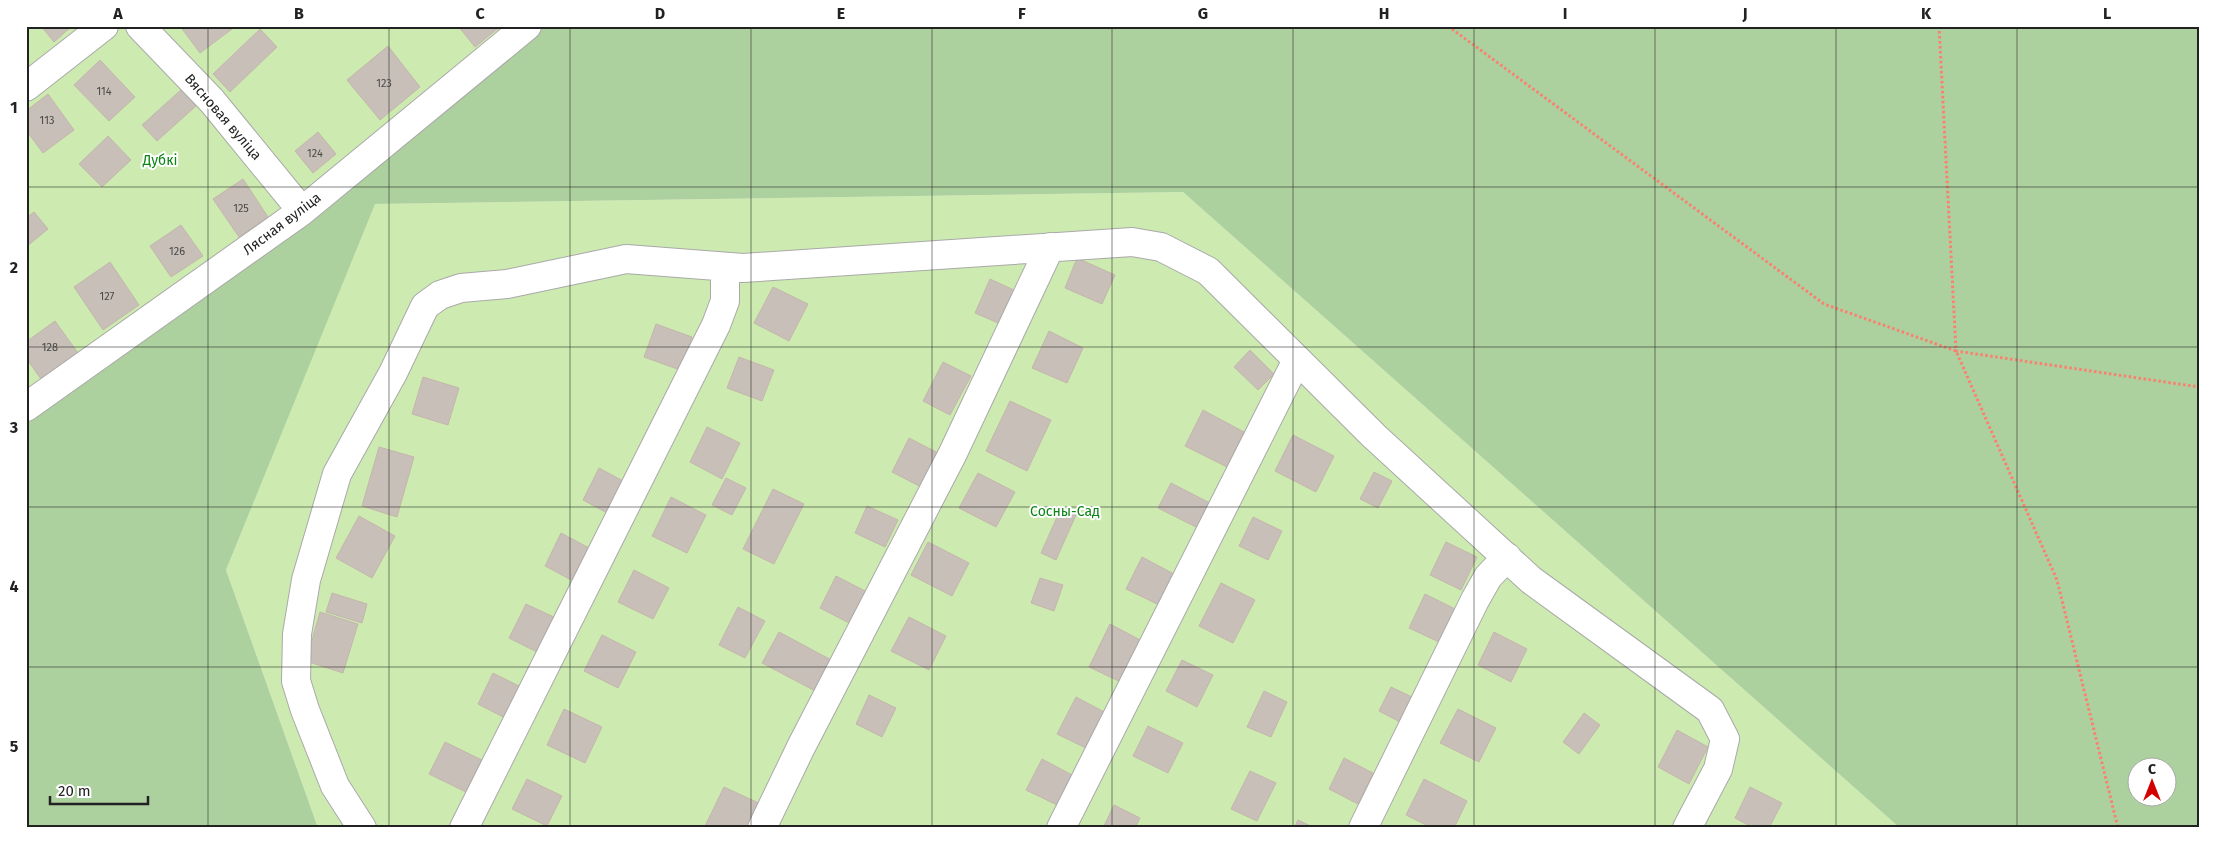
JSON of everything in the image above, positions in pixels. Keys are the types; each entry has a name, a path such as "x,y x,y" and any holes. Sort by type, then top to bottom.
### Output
{"street":[{"path":"26,87 104,26"},
{"name":"Вясновая вуліца","path":"140,26 212,101 302,211"},
{"name":"Лясная вуліца","path":"26,408 302,211 527,26"},
{"path":"362,828 335,786 305,710 296,681 297,634 306,580 337,474 393,373 425,306 440,295 461,288 507,284 626,260 743,268 1132,242 1161,247 1182,256 1208,271 1374,436 1531,580 1710,710 1725,738 1718,769 1687,828"},
{"path":"762,828 801,747 953,453 1050,247"},
{"path":"464,828 716,325 725,301 725,267"},
{"path":"1061,828 1297,360"},
{"path":"1363,828 1475,600 1488,577 1507,557"}],"path":[{"path":"1448,26 1824,304 1956,352 2199,387"},
{"path":"1939,26 1956,352 2057,580 2118,828"}],"green space":[{"name":"Дубкі","path":"26,26 541,26 306,220 26,417"},
{"path":"541,26 2199,26 2199,828 1900,828 1183,192 375,204 226,570 318,828 26,828 26,417 306,220"},
{"name":"Сосны-Сад","path":"1183,192 1900,828 318,828 226,570 374,204"}],"building":[{"path":"41,26 72,26 54,42"},
{"path":"180,26 236,26 200,53"},
{"path":"458,26 501,26 475,47"},
{"path":"260,29 277,47 230,92 213,74"},
{"path":"388,46 420,87 380,120 347,80"},
{"path":"100,60 135,97 109,121 74,85"},
{"path":"182,89 196,106 157,141 142,125"},
{"path":"48,94 74,130 43,153 26,130 26,111"},
{"path":"318,132 336,154 313,173 295,151"},
{"path":"108,136 131,160 102,187 79,164"},
{"path":"243,179 268,217 239,237 213,199"},
{"path":"34,212 48,229 26,247 26,218"},
{"path":"181,225 203,256 171,277 150,246"},
{"path":"1077,258 1115,275 1102,304 1065,288"},
{"path":"110,262 139,305 103,330 74,287"},
{"path":"990,279 1014,290 998,323 975,313"},
{"path":"773,287 808,304 789,341 754,323"},
{"path":"55,321 78,353 41,379 26,358 26,342"},
{"path":"656,324 692,337 680,370 644,357"},
{"path":"1049,331 1083,348 1067,383 1032,368"},
{"path":"1250,350 1274,374 1258,390 1234,367"},
{"path":"739,357 774,370 762,401 727,388"},
{"path":"943,362 971,376 950,415 923,401"},
{"path":"423,377 459,388 448,425 412,414"},
{"path":"1010,401 1051,420 1027,471 986,451"},
{"path":"1203,410 1244,432 1227,467 1185,446"},
{"path":"707,427 740,443 722,479 690,462"},
{"path":"1293,435 1334,456 1316,492 1275,471"},
{"path":"909,438 938,453 921,487 892,472"},
{"path":"379,447 414,457 397,517 362,506"},
{"path":"599,468 625,482 609,514 583,500"},
{"path":"1374,472 1392,481 1378,508 1360,499"},
{"path":"978,473 1015,492 996,527 959,508"},
{"path":"726,478 746,488 732,515 712,505"},
{"path":"1171,483 1210,503 1198,528 1158,508"},
{"path":"773,489 804,504 774,564 743,549"},
{"path":"671,497 706,515 687,553 652,536"},
{"path":"867,506 898,520 885,547 855,533"},
{"path":"1061,508 1076,515 1056,560 1041,553"},
{"path":"359,516 395,536 372,578 336,558"},
{"path":"1253,517 1282,531 1268,560 1239,546"},
{"path":"561,533 593,550 577,583 545,566"},
{"path":"928,542 969,563 952,596 911,575"},
{"path":"1446,542 1477,557 1461,590 1430,575"},
{"path":"1142,557 1174,574 1159,605 1126,589"},
{"path":"634,570 669,588 653,619 618,602"},
{"path":"836,576 867,592 851,624 820,608"},
{"path":"1040,578 1063,585 1054,611 1031,603"},
{"path":"1221,583 1255,600 1233,643 1199,626"},
{"path":"332,593 367,604 362,623 326,612"},
{"path":"1425,594 1455,609 1439,642 1409,628"},
{"path":"526,604 558,619 541,654 509,638"},
{"path":"738,607 765,621 745,658 719,645"},
{"path":"320,612 358,624 343,673 306,661"},
{"path":"909,617 946,636 929,670 891,651"},
{"path":"1110,624 1146,643 1125,684 1089,667"},
{"path":"779,632 835,662 819,693 762,663"},
{"path":"1494,632 1527,649 1511,682 1478,665"},
{"path":"602,635 636,652 618,688 584,671"},
{"path":"1182,660 1213,675 1197,707 1166,691"},
{"path":"493,673 523,688 507,719 478,704"},
{"path":"1391,687 1412,697 1400,722 1379,711"},
{"path":"1264,691 1287,702 1271,737 1247,727"},
{"path":"869,695 896,708 882,737 856,724"},
{"path":"1076,697 1108,714 1090,750 1057,734"},
{"path":"564,709 602,727 585,763 547,745"},
{"path":"1458,709 1496,728 1479,762 1440,743"},
{"path":"1584,713 1600,725 1579,754 1563,742"},
{"path":"1148,726 1183,743 1168,773 1133,756"},
{"path":"1677,730 1708,747 1689,784 1658,767"},
{"path":"445,742 486,762 470,794 429,774"},
{"path":"1344,758 1373,773 1358,804 1329,789"},
{"path":"1042,759 1074,776 1059,806 1026,790"},
{"path":"1250,771 1276,783 1257,821 1231,809"},
{"path":"527,779 562,796 547,826 512,809"},
{"path":"1424,779 1467,801 1454,828 1432,828 1406,815"},
{"path":"724,787 765,806 754,828 709,828 705,826"},
{"path":"1750,787 1782,803 1769,828 1754,828 1735,818"},
{"path":"1114,805 1140,818 1135,828 1103,828"},
{"path":"1298,820 1315,828 1294,828"}]}
